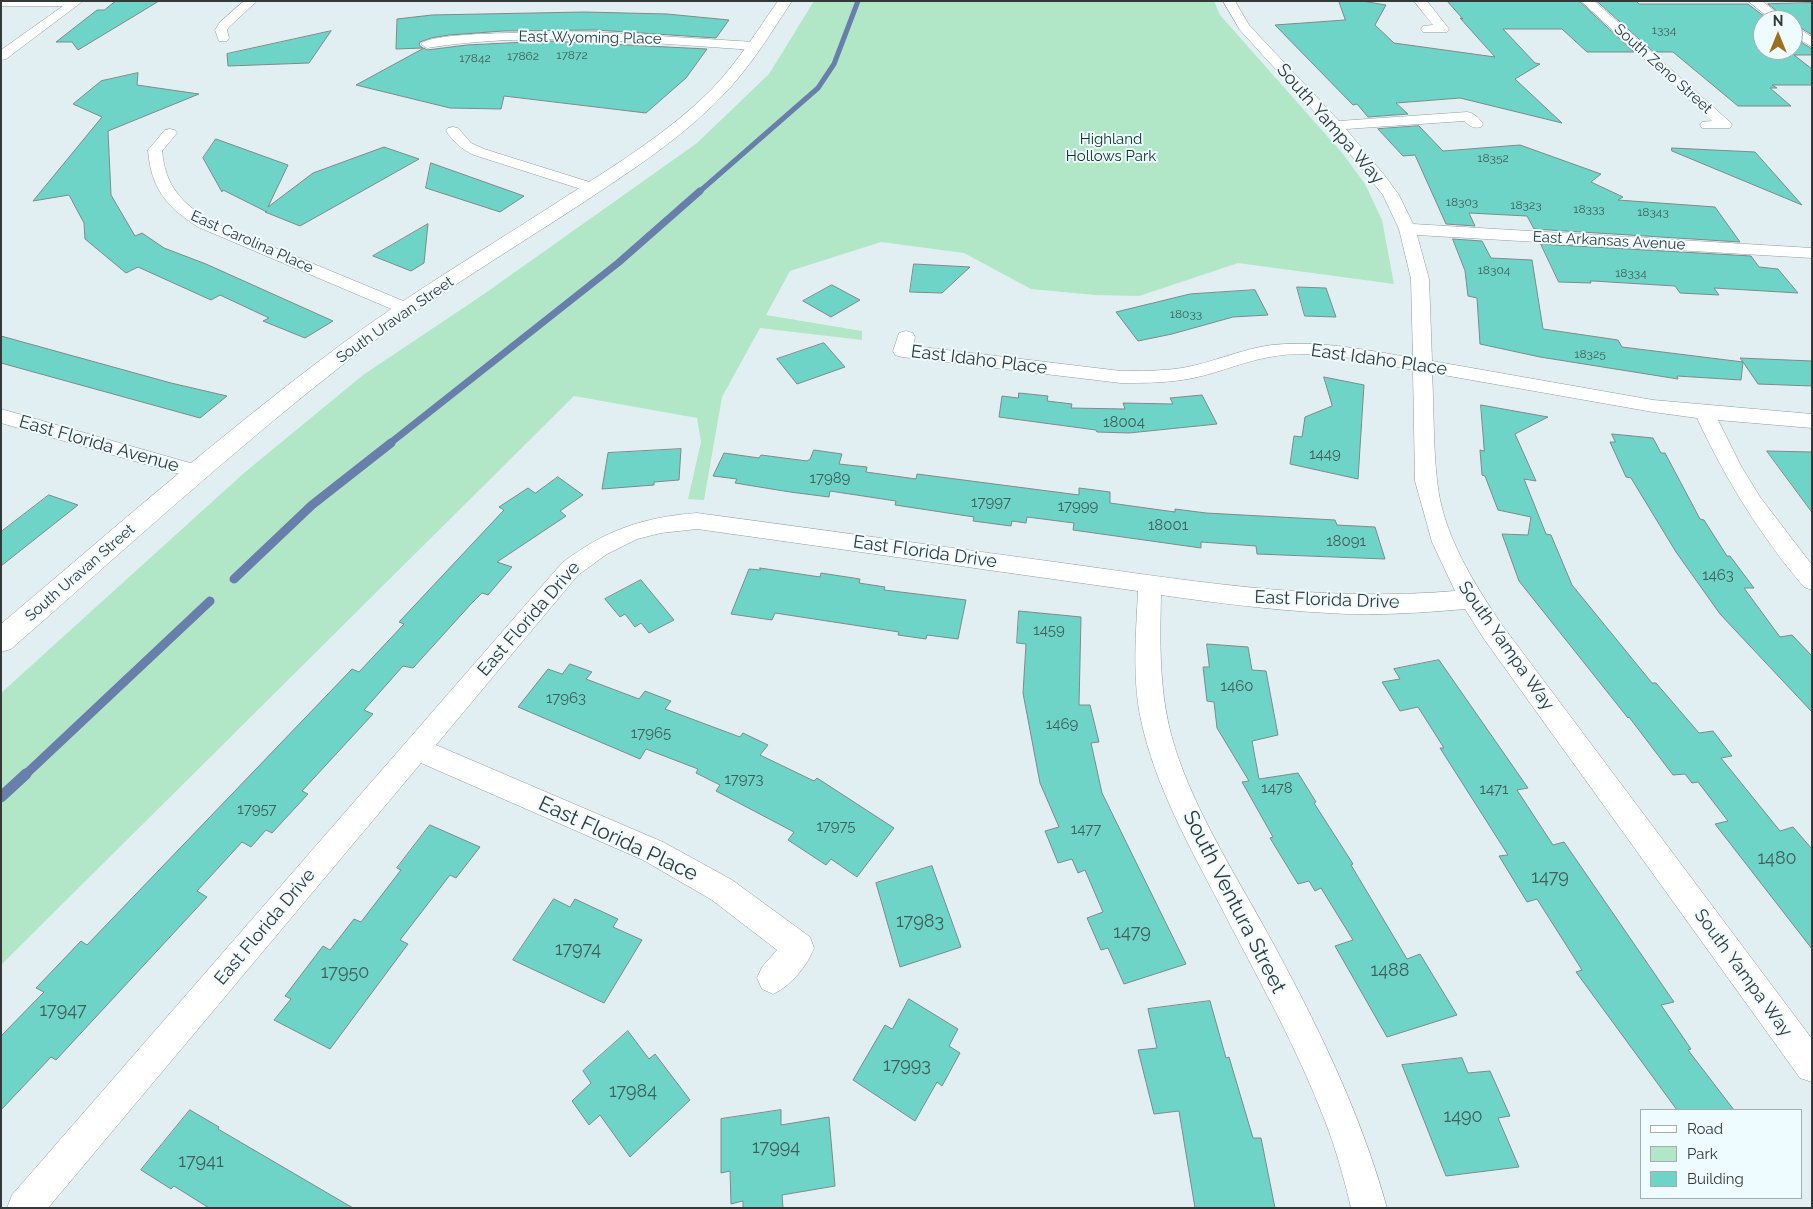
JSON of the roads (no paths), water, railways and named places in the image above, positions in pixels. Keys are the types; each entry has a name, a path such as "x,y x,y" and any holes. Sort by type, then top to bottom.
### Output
{"street":[{"path":"224,38 221,30 250,1"},
{"name":"South Uravan Street","path":"1,641 197,472 343,354 407,309 593,188 664,138 706,104 742,64 785,1"},
{"name":"South Yampa Way","path":"1229,1 1244,26 1336,126 1380,179 1391,195 1407,229 1420,279 1426,481 1432,512 1443,546 1471,600 1492,632 1812,1066"},
{"path":"1420,1 1443,29 1427,29"},
{"name":"South Zeno Street","path":"1587,1 1725,125 1707,125"},
{"path":"1754,1 1766,10"},
{"path":"1,2 77,2"},
{"path":"1,56 77,2"},
{"name":"East Wyoming Place","path":"427,44 464,38 596,36 754,46"},
{"path":"1336,126 1467,116 1476,124"},
{"path":"453,131 466,146 478,152 593,188"},
{"name":"East Carolina Place","path":"170,133 155,150 155,161 160,181 166,193 181,210 204,224 407,309"},
{"name":"East Arkansas Avenue","path":"1407,229 1812,252"},
{"name":"East Idaho Place","path":"906,337 902,351 1121,377 1153,377 1183,374 1211,368 1248,355 1270,351 1302,349 1343,352 1612,399 1704,412 1812,421"},
{"path":"1704,412 1735,474 1751,500 1790,556 1812,581"},
{"name":"East Florida Avenue","path":"1,416 197,472"},
{"name":"East Florida Drive","path":"25,1208 570,568 590,552 613,539 644,527 670,522 697,520 1234,596 1330,604 1425,603 1471,600"},
{"name":"South Ventura Street","path":"1150,585 1147,658 1150,696 1158,736 1181,799 1316,1061 1344,1127 1369,1208"},
{"name":"East Florida Place","path":"416,748 653,851 722,890 799,948 772,978"}],"waterway":[{"path":"699,192 818,88 834,64 858,1"},
{"path":"389,444 618,263 700,191"},
{"path":"234,579 312,505 391,443"},
{"path":"25,775 210,601"},
{"path":"1,797 26,774"}],"park label":[{"name":"Highland Hollows Park","path":"1111,148"}]}
